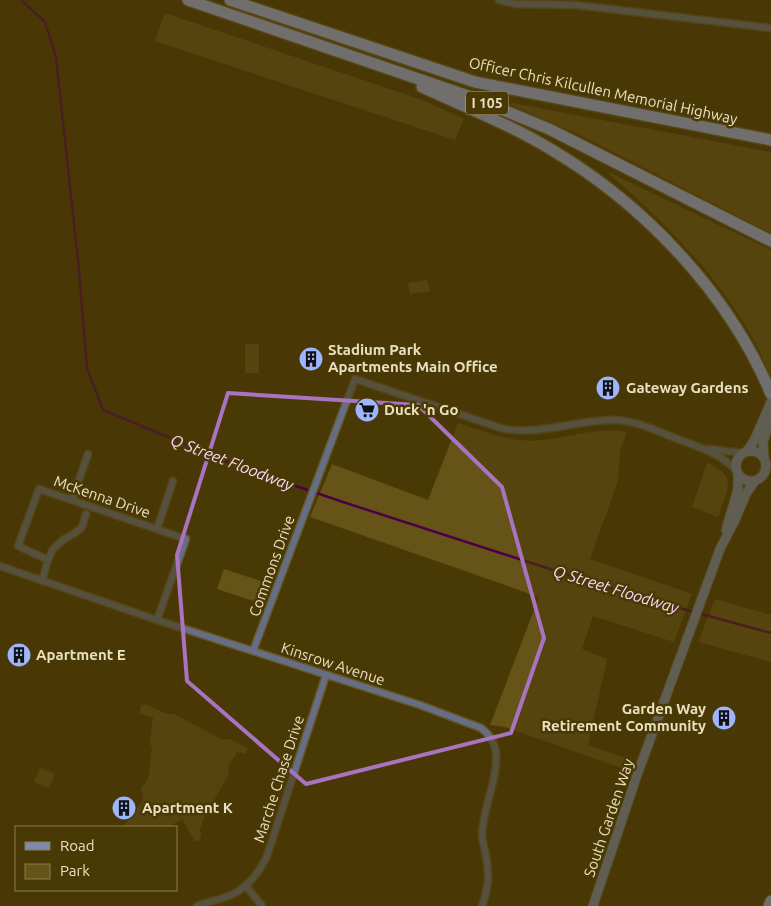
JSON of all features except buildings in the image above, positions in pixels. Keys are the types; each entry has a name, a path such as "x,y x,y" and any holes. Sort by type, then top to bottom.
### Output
{"highway":[{"name":"I 105","path":"188,0 474,98 549,129 771,240"},
{"name":"Officer Chris Kilcullen Memorial Highway","path":"230,0 475,82 771,140"},
{"path":"365,61 502,124 543,145 602,182 636,210 699,275 761,370 771,394"},
{"path":"769,906 771,901"}],"street":[{"path":"499,0 516,4 576,5 771,28"},
{"name":"Commons Drive","path":"253,652 355,379 504,429 536,431 584,422 615,420 635,423 703,448 724,460 737,472"},
{"name":"South Garden Way","path":"593,906 636,778 723,542 739,486 737,460 754,441 771,402"},
{"path":"764,457 763,443 771,414"},
{"name":"Commons Drive","path":"703,448 745,452"},
{"path":"745,452 757,451 764,457"},
{"path":"72,500 88,454"},
{"name":"South Garden Way","path":"723,542 747,492 766,471 767,466 764,457"},
{"path":"737,472 746,480 756,480"},
{"path":"157,529 173,481"},
{"name":"McKenna Drive","path":"48,560 18,546 39,489 186,539 157,620"},
{"path":"42,581 48,560 54,549 63,540 82,527 86,514"},
{"name":"Kinsrow Avenue","path":"0,566 253,652 420,705 480,728 488,733 495,745 496,753 482,834 489,873 487,891 482,906"},
{"name":"Marche Chase Drive","path":"196,906 224,898 246,886 261,868 267,856 326,675"},
{"path":"246,886 262,906"}],"highlighted area":[{"path":"228,393 418,405 502,487 544,638 511,733 306,784 187,681 177,555"}],"green space":[{"path":"165,13 422,100 464,119 455,140 155,41"},
{"path":"512,103 771,152 771,233 582,136 509,104"},
{"path":"606,171 771,250 771,379 758,348 741,319 708,272 649,210"},
{"path":"427,280 430,291 410,294 408,283"},
{"path":"245,344 259,344 259,373 245,373"},
{"path":"458,423 511,439 533,441 585,433 627,432 620,450 618,481 590,559 692,594 674,642 593,616 582,649 607,659 588,745 631,760 627,770 505,727 490,725 539,597 310,517 332,464 428,500"},
{"path":"707,463 717,468 727,479 727,491 718,517 692,507"},
{"path":"224,569 264,582 257,602 217,589"},
{"path":"715,599 771,615 771,662 698,642"},
{"path":"141,705 148,705 165,713 174,714 221,739 230,739 248,748 245,754 237,752 228,767 229,774 213,802 208,807 199,831 202,834 199,841 195,841 182,819 170,826 124,826 143,801 141,789 148,779 152,749 150,743 153,717 140,714"},
{"path":"40,768 55,774 49,788 34,782"}],"waterway":[{"name":"Q Street Floodway","path":"21,0 45,22 56,57 79,270 87,368 103,410 240,467 343,502 621,592 771,633"}],"place":[{"name":"Stadium Park Apartments Main Office","path":"311,359"},
{"name":"Gateway Gardens","path":"608,388"},
{"name":"Duck 'n Go","path":"367,410"},
{"name":"Apartment E","path":"19,655"},
{"name":"Garden Way Retirement Community","path":"724,718"},
{"name":"Apartment K","path":"124,808"}]}
